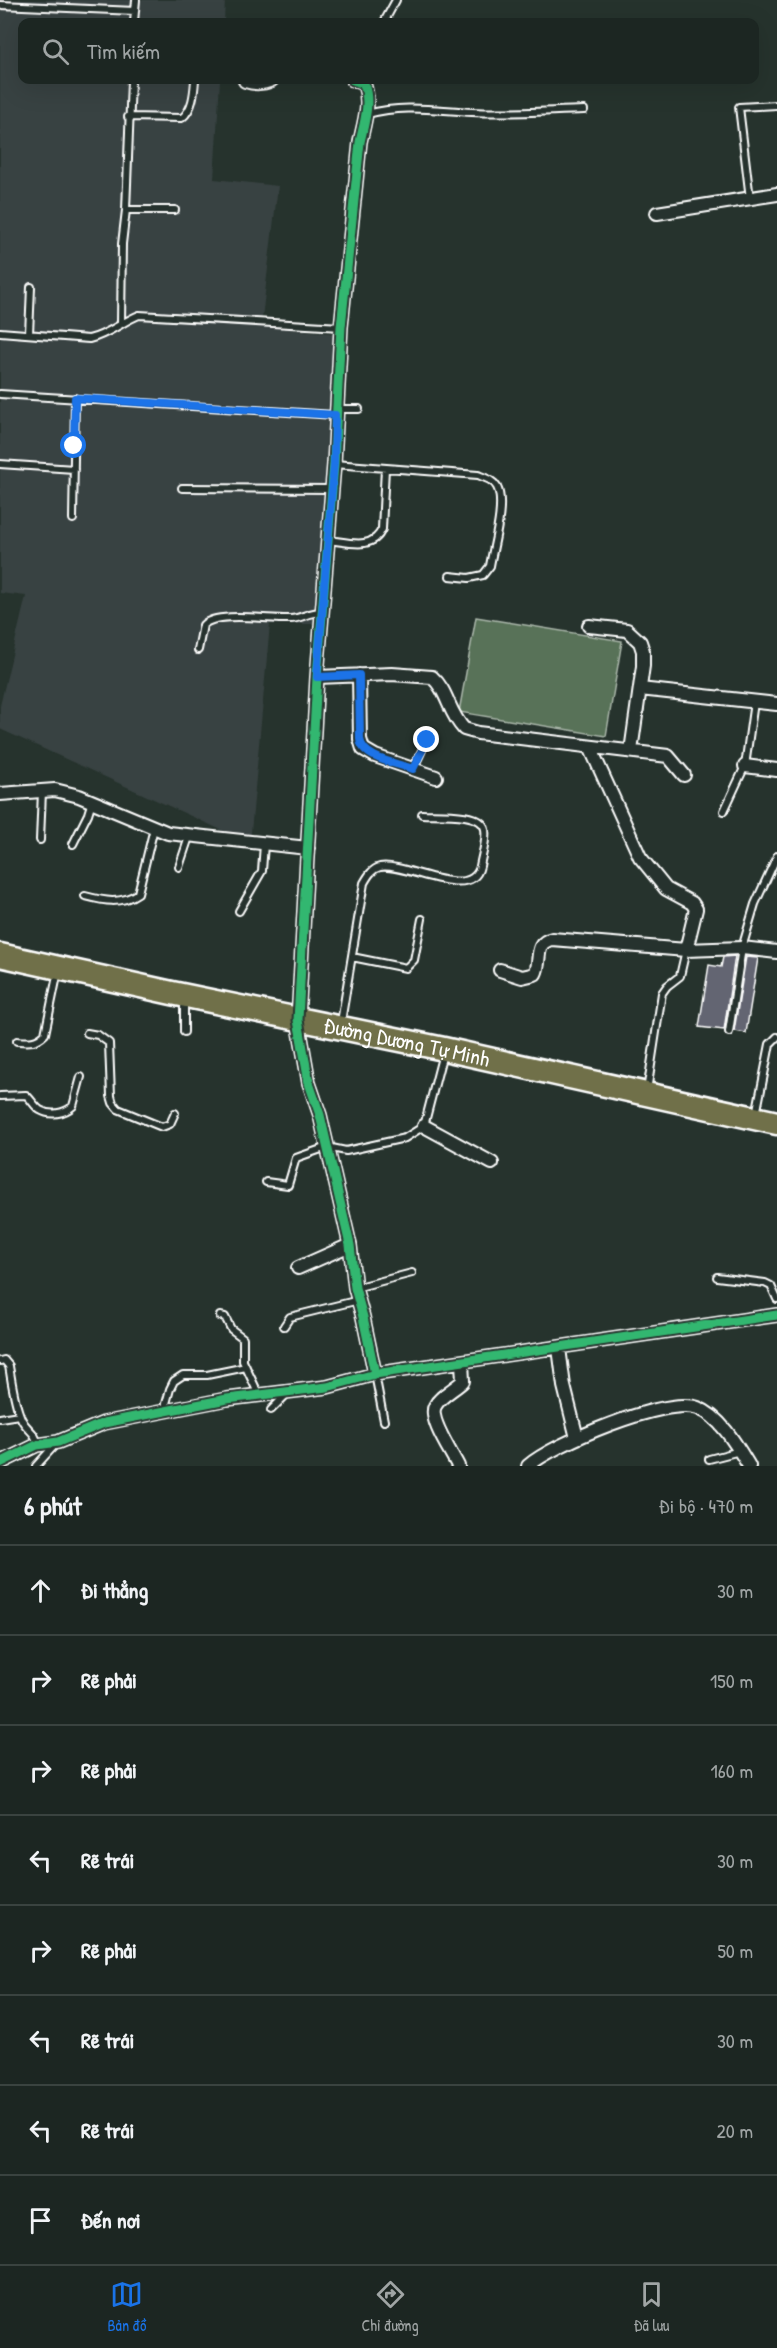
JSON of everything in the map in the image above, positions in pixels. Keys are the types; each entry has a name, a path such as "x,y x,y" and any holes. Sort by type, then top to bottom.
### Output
{"highway":[{"name":"Đường Dương Tự Minh","path":"0,955 766,1120"}],"street":[{"path":"363,84 367,94 366,114 360,142 341,327 335,412 334,464 317,677 298,1020 309,1083 350,1245 357,1294 375,1374"},
{"path":"657,213 777,194"},
{"path":"589,626 627,630 640,642 643,651 640,689 631,752"},
{"path":"317,677 392,674 432,677 443,689 449,708 464,729 478,733 668,756 684,775"},
{"path":"359,675 360,739 366,753 436,777"},
{"path":"640,689 777,704"},
{"path":"590,747 640,857 666,889 692,903 696,909 686,950"},
{"path":"745,766 777,770"},
{"path":"0,794 55,790 92,801 154,828 189,837 308,848"},
{"path":"500,970 522,977 535,974 539,947 552,939 686,950 742,948 777,952"},
{"path":"424,1126 492,1162"},
{"path":"298,1268 350,1245"},
{"path":"0,1463 38,1445 58,1442 97,1425 164,1411 258,1395 327,1387 375,1374 777,1315"},
{"path":"559,1348 564,1386 577,1437"},
{"path":"458,1466 438,1429 433,1412 435,1405 463,1381 462,1362"},
{"path":"528,1466 577,1437 644,1414 686,1405 700,1409 716,1421 749,1466"}],"lane":[{"path":"134,18 136,0"},
{"path":"386,18 396,0"},
{"path":"0,5 135,11"},
{"path":"121,323 122,244 126,210 131,84"},
{"path":"128,117 182,118 188,113 195,84"},
{"path":"750,199 739,107 777,105"},
{"path":"366,114 389,108 474,112 584,110"},
{"path":"126,210 175,210"},
{"path":"29,334 31,287"},
{"path":"0,332 89,339 100,336 139,315 341,327"},
{"path":"0,394 335,412 359,408"},
{"path":"73,519 75,398"},
{"path":"0,464 74,469"},
{"path":"334,464 478,475 492,481 498,489 501,501 490,566 483,574 469,578 450,576"},
{"path":"327,540 370,543 378,538 382,529 386,468"},
{"path":"182,488 332,489"},
{"path":"198,650 203,625 215,618 292,619 310,612 322,612"},
{"path":"724,811 745,766 754,702"},
{"path":"413,769 427,740"},
{"path":"39,840 42,791"},
{"path":"73,844 92,801"},
{"path":"340,1029 364,883 369,874 379,867 391,867 460,883 473,880 479,872 485,842 484,827 478,819 422,814"},
{"path":"85,896 118,902 129,900 138,893 154,828"},
{"path":"179,867 189,837"},
{"path":"239,911 262,871 264,844"},
{"path":"729,1032 742,948 755,904 777,856"},
{"path":"352,957 406,968 414,960 422,919"},
{"path":"646,1095 662,993 680,976 686,950"},
{"path":"17,1041 31,1042 45,1034 59,968"},
{"path":"184,996 184,1032"},
{"path":"87,1033 98,1035 109,1043 111,1096 118,1109 162,1127 170,1124 175,1113"},
{"path":"766,1120 770,1044 777,1037"},
{"path":"266,1182 288,1185 296,1158 327,1147 346,1151 405,1138 424,1126 444,1049"},
{"path":"0,1096 26,1095 40,1110 59,1113 73,1106 81,1077"},
{"path":"284,1326 290,1317 412,1273"},
{"path":"717,1277 765,1283 771,1286 777,1299"},
{"path":"220,1316 225,1317 231,1329 243,1338 241,1345 246,1367 258,1395"},
{"path":"0,1361 3,1360 9,1366 19,1415 24,1425 36,1435 38,1445"},
{"path":"164,1411 174,1381 183,1375 207,1375 246,1367"},
{"path":"375,1374 384,1421"},
{"path":"270,1410 290,1391"},
{"path":"0,1418 19,1415"},
{"path":"36,1466 58,1442"},
{"path":"709,1459 740,1451"}],"shaded area":[{"path":"0,0 225,0 224,18 18,18 18,84 220,84 214,179 278,186 261,326 339,334 317,624 270,624 250,843 0,729 0,706 26,596 0,593"}],"green space":[{"path":"476,617 622,641 606,736 459,712"}],"building":[{"path":"735,956 724,1030 699,1027 709,965 721,967 723,957"},
{"path":"746,957 758,958 746,1033 734,1031"}],"cycle path":[{"path":"364,84 367,106 360,142 341,327 334,464 317,677 298,1020 309,1083 320,1115 350,1245 355,1288 375,1374"},
{"path":"0,1463 37,1445 58,1442 104,1423 227,1399 327,1387 375,1374 777,1315"}],"route":[{"path":"74,446 75,398 335,415 334,464 317,677 359,675 360,744 366,753 413,769 427,740"}]}
